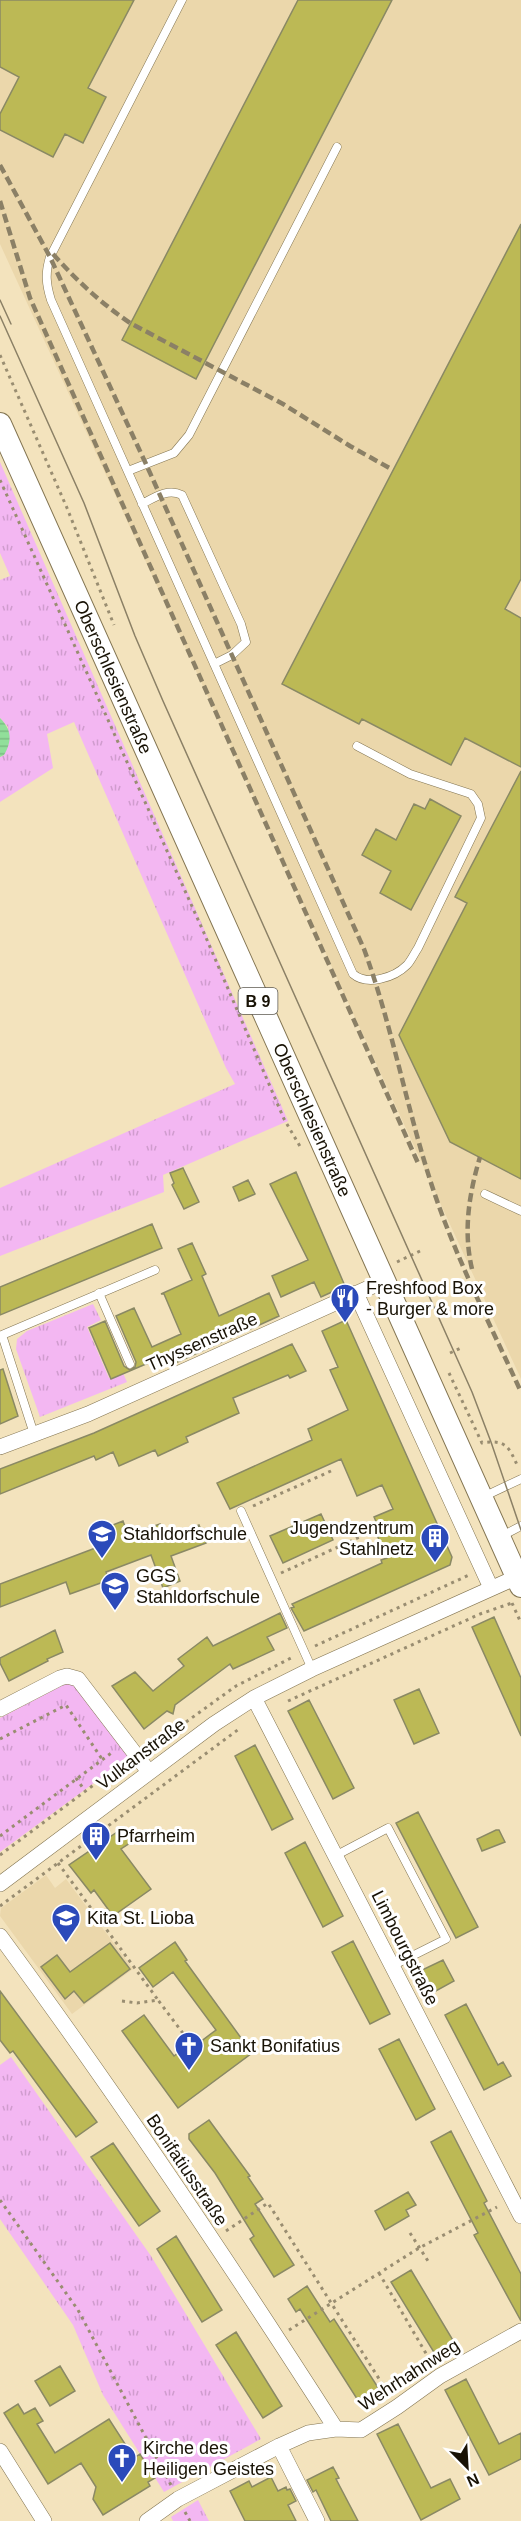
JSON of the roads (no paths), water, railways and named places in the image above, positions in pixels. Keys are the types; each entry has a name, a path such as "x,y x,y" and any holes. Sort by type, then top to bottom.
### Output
{"main road":[{"name":"Oberschlesienstraße","path":"0,424 390,1271 481,1498 507,1548 517,1589"}],"street":[{"name":"Thyssenstraße","path":"0,1447 139,1392 356,1293 390,1271"},
{"path":"356,1293 491,1588"},
{"name":"Vulkanstraße","path":"0,1884 214,1724 254,1698 312,1669 491,1588 517,1589"},
{"path":"0,1709 60,1678 74,1677 83,1683 149,1772"},
{"name":"Limbourgstraße","path":"254,1698 521,2216"},
{"name":"Bonifatiusstraße","path":"0,1936 74,2036 278,2337 336,2429"},
{"name":"Wehrhahnweg","path":"147,2521 178,2499 308,2433 336,2429 361,2430 397,2408 440,2376 521,2331"},
{"path":"279,2446 317,2521"},
{"path":"0,2451 44,2521"}],"lane":[{"path":"182,0 50,257 46,269 46,284 51,300 353,974 359,979 369,981 390,976 407,965 418,948 481,818 478,804 471,794 410,774 357,746"},
{"path":"128,471 174,453 189,435 337,147"},
{"path":"142,504 175,491 182,495 236,613 246,642 232,655 214,664"},
{"path":"486,1194 521,1211"},
{"path":"34,1434 2,1335 155,1270"},
{"path":"99,1293 130,1364"},
{"path":"481,1498 521,1477"},
{"path":"241,1511 312,1669"},
{"path":"507,1548 521,1526"},
{"path":"335,1856 388,1828 446,1939 392,1966"}],"tram line":[{"path":"0,300 11,324"},
{"path":"0,316 84,503 135,636 163,701 472,1392 521,1530"}],"railway":[{"path":"0,165 50,257 146,464 364,949 386,1018 423,1157 446,1225 521,1392"},
{"path":"0,201 30,298 418,1163"},
{"path":"53,254 90,291 130,323 283,404 393,470"},
{"path":"472,1269 468,1227 473,1185 480,1157"}],"place":[{"name":"Freshfood Box - Burger & more","path":"345,1324"},
{"name":"Stahldorfschule","path":"102,1560"},
{"name":"Jugendzentrum Stahlnetz","path":"435,1564"},
{"name":"GGS Stahldorfschule","path":"115,1612"},
{"name":"Pfarrheim","path":"96,1862"},
{"name":"Kita St. Lioba","path":"66,1944"},
{"name":"Sankt Bonifatius","path":"189,2072"},
{"name":"Kirche des Heiligen Geistes","path":"122,2484"}]}
